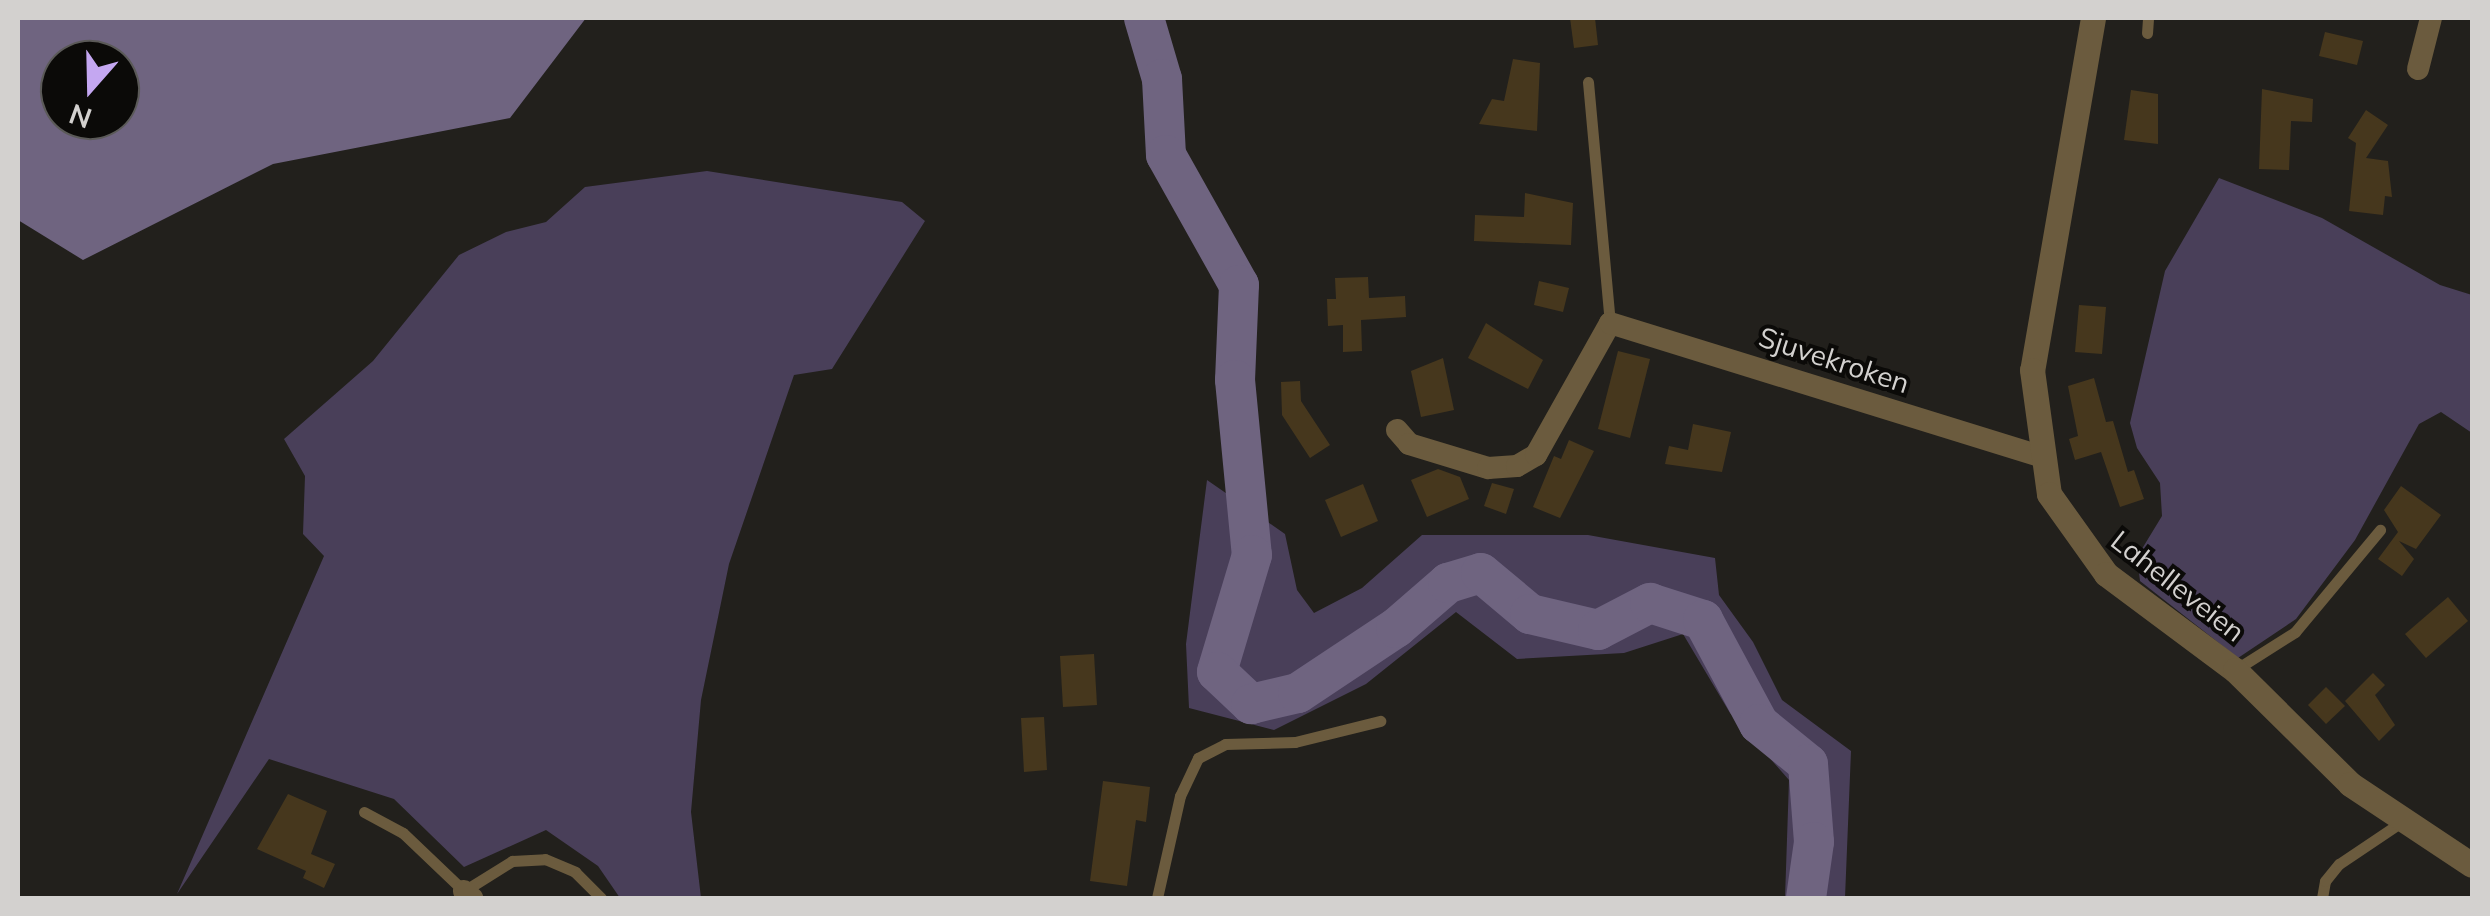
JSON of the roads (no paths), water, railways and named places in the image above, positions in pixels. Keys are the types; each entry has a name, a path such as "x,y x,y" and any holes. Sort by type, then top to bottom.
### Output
{"street":[{"name":"Lahelleveien","path":"2093,18 2042,291 2032,370 2040,456 2049,494 2094,561 2235,670 2350,784 2400,823 2472,866"},
{"path":"2418,69 2432,18"},
{"name":"Sjuvekroken","path":"1610,323 2040,456"},
{"path":"1398,430 1409,444 1472,463 1517,466 1536,455 1610,323"}],"lane":[{"path":"2147,33 2148,18"},
{"path":"1588,82 1610,323"},
{"path":"2235,670 2294,632 2380,530"},
{"path":"1157,898 1180,796 1198,758 1224,744 1296,742 1380,721"},
{"path":"364,812 403,833 468,895 512,861 545,859 575,872 601,898"},
{"path":"2322,898 2340,864 2400,823"}],"waterway":[{"path":"1144,18 1162,79 1166,155 1239,285 1235,380 1252,555 1217,672 1251,704 1298,693 1396,628 1448,583 1481,573 1530,614 1598,630 1650,603 1703,620 1759,724 1808,764 1814,842 1806,898"}]}
